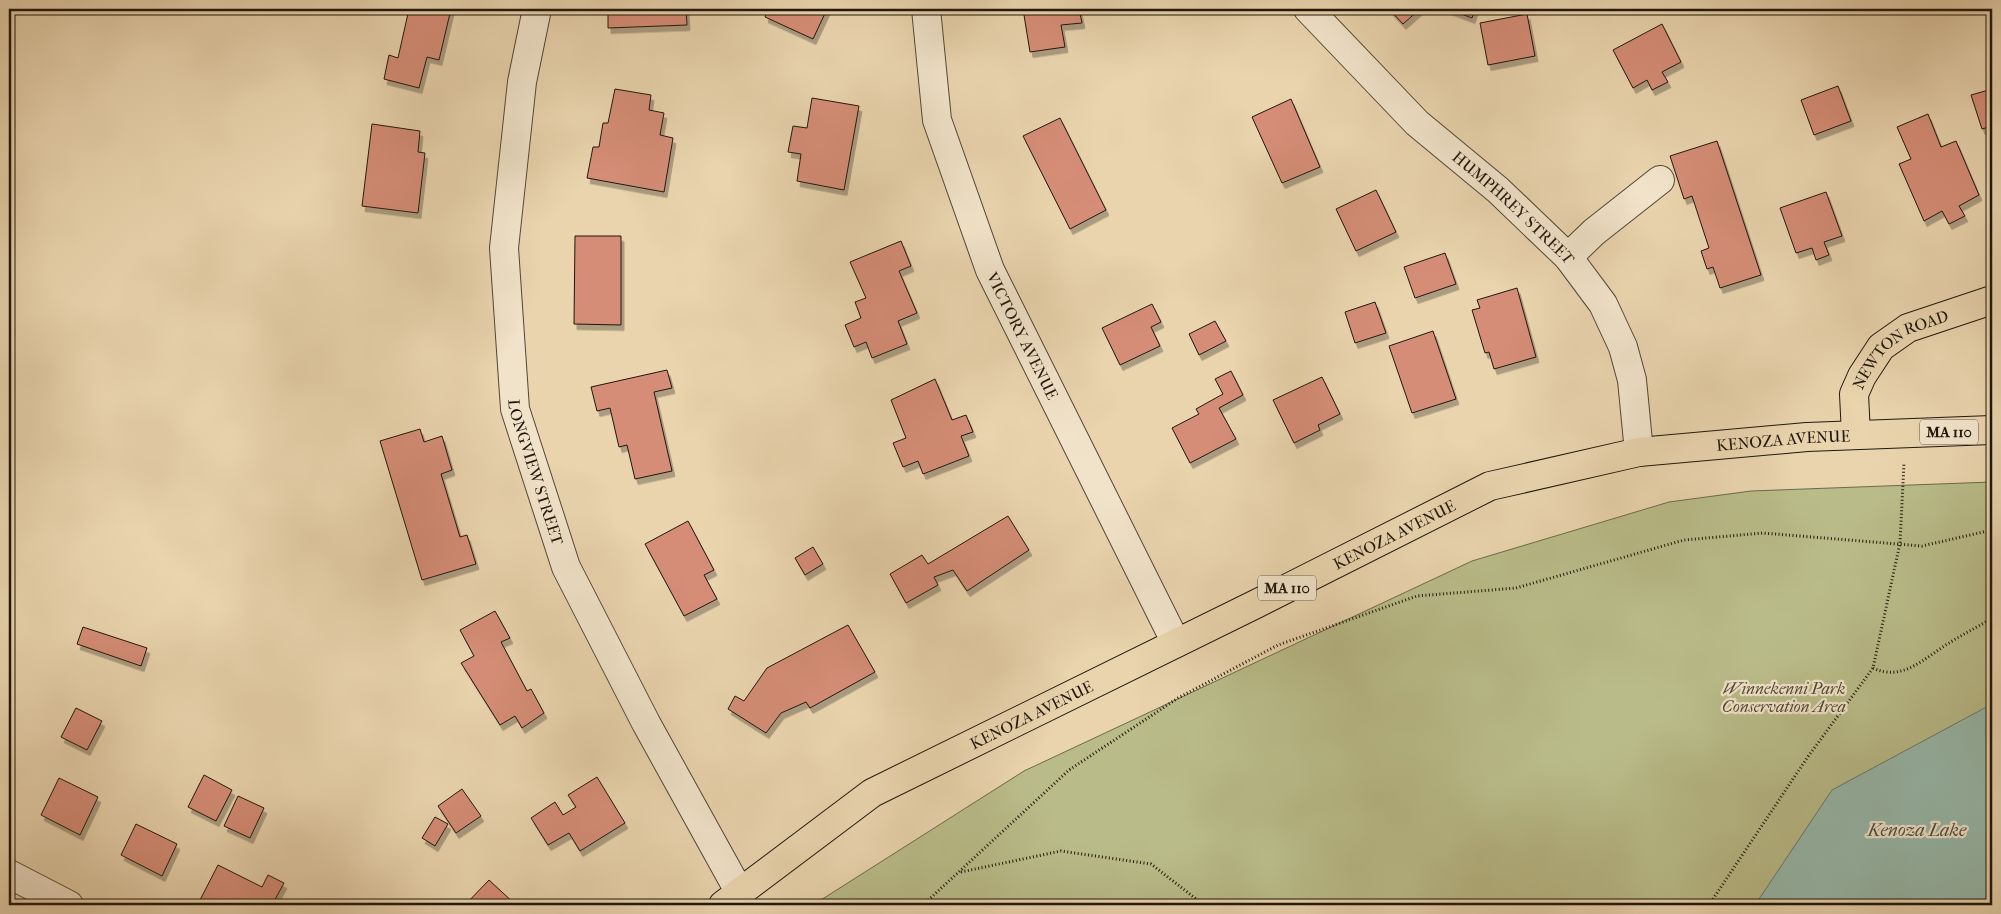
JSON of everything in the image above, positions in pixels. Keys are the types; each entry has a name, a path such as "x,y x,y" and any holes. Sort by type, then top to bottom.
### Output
{"main road":[{"name":"NEWTON ROAD","path":"1856,435 1854,394 1862,376 1881,347 1908,328 1992,300"},
{"name":"MA 110","path":"1906,434 1992,430"},
{"name":"KENOZA AVENUE","path":"732,899 872,793 1490,486 1639,452 1807,437 1906,434"}],"street":[{"name":"LONGVIEW STREET","path":"537,9 522,82 504,248 514,409 566,567 646,723 732,899"},
{"name":"VICTORY AVENUE","path":"926,9 937,120 990,270 1176,643"},
{"name":"HUMPHREY STREET","path":"1308,9 1418,123 1498,190 1568,257 1603,304 1623,347 1632,380 1639,452"},
{"path":"1568,257 1594,232 1660,180"},
{"path":"9,874 68,905"}],"path":[{"path":"1709,905 1807,758 1873,668 1900,543 1906,434"},
{"path":"923,905 1069,770 1178,698 1278,645 1417,596 1516,588 1684,540 1763,533 1922,546 1992,530"},
{"path":"1873,668 1885,674 1918,666 1948,644 1992,618"},
{"path":"960,872 1061,851 1151,864 1204,905"}],"green space":[{"name":"Winnekenni Park Conservation Area","path":"1992,482 1992,905 813,905 1024,771 1472,561 1669,502 1751,491"}],"water":[{"name":"Kenoza Lake","path":"1992,704 1992,905 1755,905 1832,790"}],"building":[{"path":"409,9 451,9 439,60 427,57 419,88 384,79 389,55 398,58"},
{"path":"608,9 686,9 687,25 608,28"},
{"path":"768,9 827,9 813,39 765,17"},
{"path":"1023,9 1079,9 1082,23 1061,25 1065,47 1030,52"},
{"path":"1389,9 1420,9 1403,24"},
{"path":"1448,9 1475,9 1472,18"},
{"path":"1527,14 1535,56 1488,65 1480,23"},
{"path":"1662,24 1681,62 1662,72 1668,82 1652,90 1647,80 1633,88 1613,50"},
{"path":"1838,86 1851,121 1814,135 1801,100"},
{"path":"615,89 651,95 649,110 664,113 660,135 673,138 664,192 587,178 593,147 599,147 603,123 608,123"},
{"path":"1992,89 1992,126 1982,129 1971,95"},
{"path":"812,98 859,106 844,190 797,181 801,154 788,152 793,126 807,128"},
{"path":"1291,99 1320,167 1282,183 1252,117"},
{"path":"1928,114 1941,147 1956,141 1979,195 1959,206 1965,216 1949,224 1942,211 1924,221 1899,164 1911,159 1897,127"},
{"path":"1060,118 1106,210 1070,229 1023,136"},
{"path":"372,124 420,131 418,152 425,153 418,213 362,206"},
{"path":"1717,141 1761,275 1720,288 1713,267 1707,269 1701,251 1709,248 1692,196 1684,199 1670,156"},
{"path":"1376,190 1396,232 1356,251 1336,209"},
{"path":"1826,192 1842,236 1824,242 1829,255 1816,260 1812,248 1796,253 1780,208"},
{"path":"575,236 621,236 621,325 574,324"},
{"path":"901,241 911,266 899,271 917,313 898,321 907,344 872,358 866,342 854,347 845,325 861,318 855,302 866,298 850,262"},
{"path":"1445,253 1456,284 1415,298 1404,267"},
{"path":"1517,288 1536,357 1494,369 1489,352 1485,353 1472,310 1480,308 1477,300"},
{"path":"1375,302 1386,333 1355,343 1345,312"},
{"path":"1152,304 1161,322 1151,327 1160,346 1120,365 1102,328"},
{"path":"1215,321 1226,341 1199,355 1189,334"},
{"path":"1433,331 1456,399 1412,413 1389,346"},
{"path":"667,370 672,388 654,392 672,471 635,479 627,445 619,447 610,408 597,411 591,387"},
{"path":"1231,371 1243,395 1219,408 1236,439 1190,463 1172,428 1199,414 1196,409 1223,394 1215,379"},
{"path":"1322,377 1340,414 1318,425 1320,430 1294,443 1273,400"},
{"path":"935,379 952,420 966,415 973,432 961,436 969,456 923,474 918,461 903,467 893,443 906,438 891,400"},
{"path":"420,429 424,442 442,436 452,470 441,474 460,537 467,535 476,564 422,580 380,441"},
{"path":"1008,516 1029,550 967,591 953,570 934,577 938,585 906,603 890,574 922,555 928,564"},
{"path":"688,521 714,570 704,575 717,599 684,616 645,544"},
{"path":"813,547 823,564 805,575 795,558"},
{"path":"495,611 510,638 501,642 527,691 531,689 544,713 522,728 515,716 500,725 461,663 474,656 460,630"},
{"path":"848,625 875,672 810,708 806,702 781,713 766,733 728,709 735,696 744,701 767,668"},
{"path":"83,627 147,648 141,666 77,644"},
{"path":"76,708 102,721 87,750 61,737"},
{"path":"204,775 232,790 216,821 188,807"},
{"path":"597,777 625,823 580,851 569,833 548,845 531,818 555,802 563,815 576,807 568,795"},
{"path":"59,778 98,797 80,835 41,815"},
{"path":"462,789 481,816 456,833 438,806"},
{"path":"238,796 264,808 250,838 224,826"},
{"path":"435,817 448,824 435,846 422,838"},
{"path":"136,824 177,844 162,876 121,855"},
{"path":"218,865 262,887 268,875 284,883 272,905 210,905 200,900"},
{"path":"489,880 516,905 465,905"}]}
